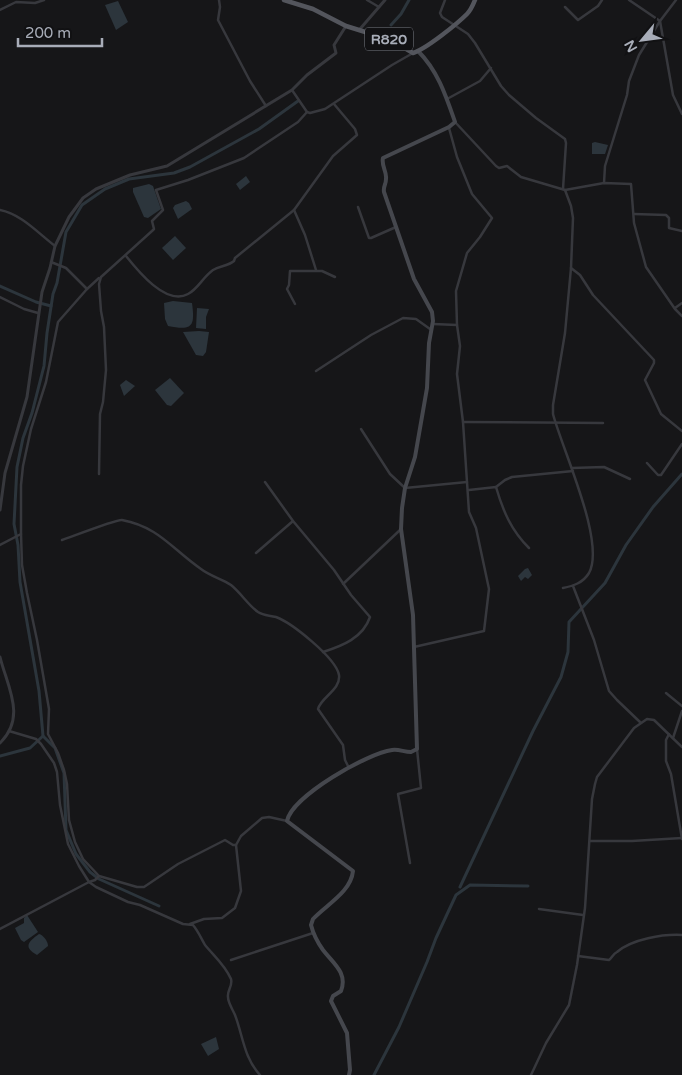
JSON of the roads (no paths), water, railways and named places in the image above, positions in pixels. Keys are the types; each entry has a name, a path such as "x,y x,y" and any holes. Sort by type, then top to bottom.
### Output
{"main road":[{"name":"R820","path":"284,0 313,10 346,26 391,40 415,52 468,13 475,0"},
{"path":"349,1075 347,1033 331,1000 333,996 341,991 342,976 338,966 323,950 311,925 313,919 344,890 353,871 287,821 289,815 299,802 311,791 349,768 384,752 401,750 411,752 417,749 413,615 402,529 402,508 415,457 427,388 432,312 414,279 396,227 383,187 386,178 382,164 383,158 449,127 455,122 432,67 415,52"}],"street":[{"path":"0,10 16,2 34,3 44,0"},
{"path":"219,0 218,20 250,81 266,106"},
{"path":"367,0 379,7"},
{"path":"360,29 385,0"},
{"path":"445,0 440,13 442,17 468,34 501,86 509,95 565,139 566,143 564,190 573,218 571,268 565,333 553,405 555,422 573,470 591,528 592,549 591,569 588,575 573,586 563,588"},
{"path":"564,7 578,20 598,6 602,0"},
{"path":"629,0 660,21 673,94 682,114"},
{"path":"604,183 605,166 627,96 629,81 639,55 660,21 676,0"},
{"path":"0,510 6,473 27,397 38,312 55,246 68,216 83,198 96,189 130,174 167,166 292,90 307,75 336,53 334,45 346,26"},
{"path":"97,878 83,859 75,842 69,820 67,784 64,770 48,734 49,709 27,594 20,535 23,466 31,429 46,382 58,322 87,289 154,229 152,221 163,210 156,190 188,180 244,158 298,122 307,112 310,113 334,104 415,52"},
{"path":"447,99 476,84 491,68"},
{"path":"292,90 307,112"},
{"path":"125,256 163,292 172,296 190,294 213,270 231,264 235,258 284,220 294,210 333,156 357,135 334,104"},
{"path":"455,122 499,168 507,166 521,177 564,190 604,183 632,184 634,223 646,267 682,316"},
{"path":"414,647 484,631 489,589 476,528 470,512 463,422 456,374 460,346 456,290 467,252 492,219 472,194 457,157 449,127"},
{"path":"358,207 369,238 396,227"},
{"path":"0,210 22,219 55,246"},
{"path":"294,210 305,235 316,270"},
{"path":"634,214 666,215 669,218 669,228 682,231"},
{"path":"51,262 66,268 87,289"},
{"path":"571,268 580,275 593,295 654,360 646,380 661,414 682,430"},
{"path":"295,304 287,289 289,285 289,271 302,270 312,272 316,270 335,277"},
{"path":"99,474 100,414 106,370 100,277"},
{"path":"0,297 24,309 38,312"},
{"path":"675,309 682,303"},
{"path":"316,371 371,335 402,318 416,319 431,327 457,325"},
{"path":"463,422 603,423"},
{"path":"361,430 390,474 406,488 467,482"},
{"path":"647,462 658,475 661,475 682,444"},
{"path":"469,490 496,487 505,480 512,478 604,467 630,479"},
{"path":"265,482 293,521 370,617 352,641 323,652"},
{"path":"496,487 502,508 512,528 529,548"},
{"path":"62,540 119,519 153,530 181,555 204,571 231,585 256,611 262,615 275,617 289,625 323,652 339,674 334,688 319,705 318,709 326,724 344,745 345,760 349,768"},
{"path":"256,553 293,521"},
{"path":"343,584 402,529"},
{"path":"0,545 20,535"},
{"path":"573,586 594,640 609,691 641,723"},
{"path":"0,656 14,704 9,731 0,743"},
{"path":"666,693 682,706"},
{"path":"673,738 682,711"},
{"path":"531,1075 546,1043 569,1005 578,956 590,841 592,799 597,777 634,728 647,719 654,720 682,746"},
{"path":"9,731 36,739 54,763 68,844 89,882 128,902 140,905 183,924 190,924 204,919 222,918 235,908 241,891 240,873 236,860 236,845 241,836 262,818 269,817 287,821"},
{"path":"590,841 682,838 671,774 666,761 666,740 669,734"},
{"path":"410,863 398,794 421,788 417,749"},
{"path":"0,929 97,878 144,887 178,864 213,845 225,840 233,846 236,845"},
{"path":"539,909 583,915"},
{"path":"190,924 193,925 206,945 220,960 230,978 232,983 227,995 228,999 250,1061 260,1075"},
{"path":"231,960 314,933"},
{"path":"578,956 608,960 616,952 634,943 662,935 682,934"}],"waterway":[{"path":"391,25 401,14 409,0"},
{"path":"159,906 99,879 90,872 76,854 66,830 64,773 55,748 43,736 39,691 20,582 18,545 14,524 17,467 23,438 32,413 44,366 53,294 57,283 66,232 82,205 105,189 129,179 174,173 190,167 259,129 298,101"},
{"path":"0,286 36,302 51,306"},
{"path":"460,887 533,731 561,677 568,652 569,622 605,583 626,545 653,507 682,474"},
{"path":"0,756 30,748 43,736"},
{"path":"374,1075 399,1027 456,895 470,885 528,886"}]}
